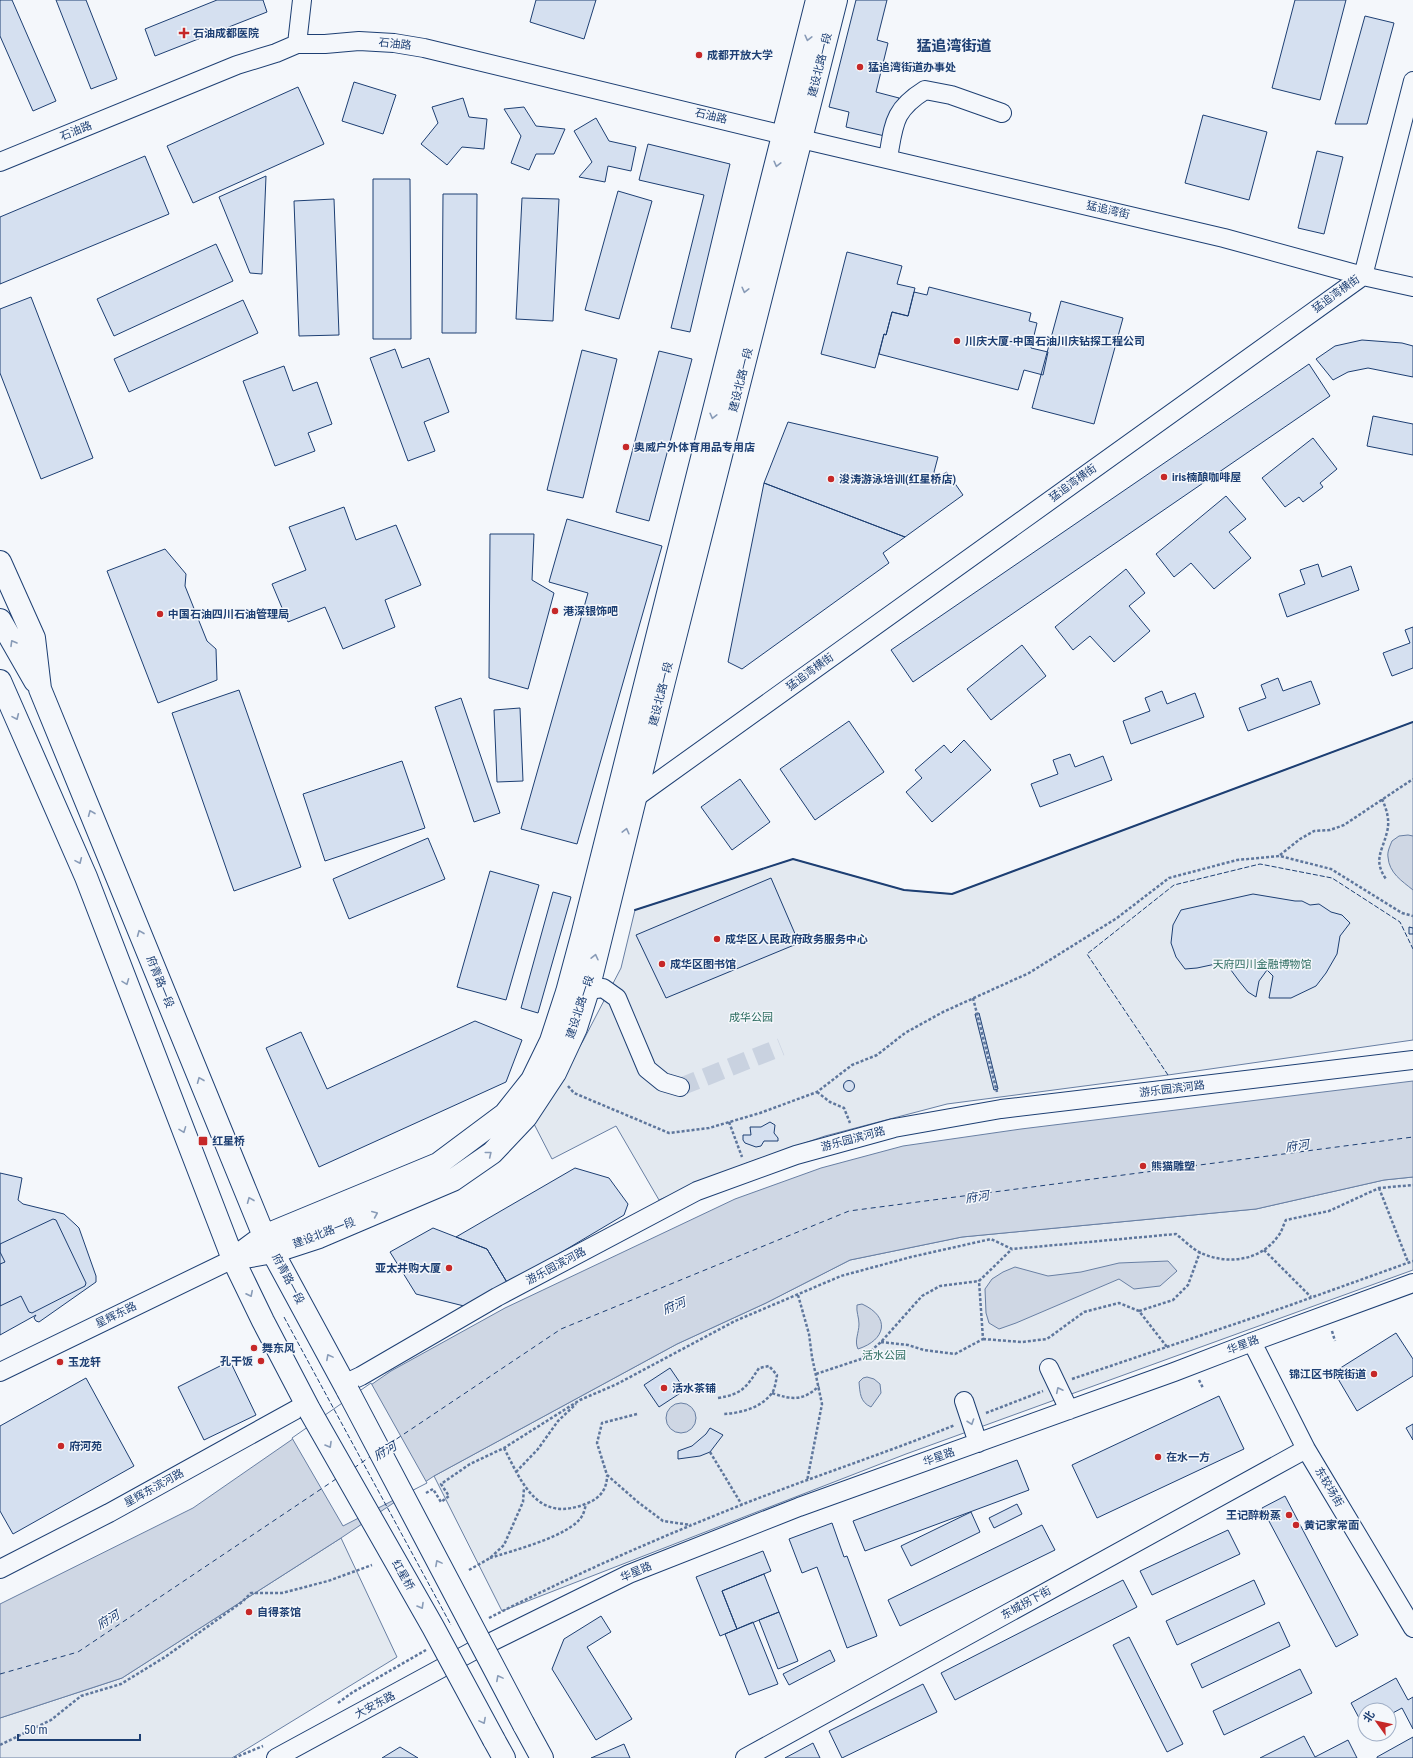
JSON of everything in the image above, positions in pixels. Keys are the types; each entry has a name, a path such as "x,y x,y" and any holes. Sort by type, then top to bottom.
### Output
{"main road":[{"name":"建设北路一段","path":"793,136 818,0"},
{"name":"建设北路一段","path":"232,1259 269,1244 438,1164 505,1114 532,1080 550,1041 567,992 626,797 793,136 836,0"},
{"name":"府青路一段","path":"0,562 34,638 40,689 269,1244 346,1388"},
{"path":"0,620 40,689"},
{"path":"0,681 86,877 232,1259 308,1408"},
{"name":"建设北路一段","path":"269,1244 319,1237 453,1180 492,1153 521,1122 555,1073 576,1028 588,990 626,797"},
{"path":"346,1388 542,1758"},
{"name":"红星桥","path":"308,1408 433,1627 499,1749"}],"street":[{"path":"297,44 302,0"},
{"name":"石油路","path":"0,162 237,65 276,53 297,44 325,44 359,41 394,43 424,48 793,136"},
{"name":"猛追湾横街","path":"626,797 1363,276 1413,81"},
{"path":"888,158 899,112 911,98 925,90 951,95 1002,113"},
{"name":"猛追湾街","path":"793,136 1224,238 1363,276 1413,287"},
{"path":"588,990 603,988 617,998 647,1069 663,1082 680,1087"},
{"name":"游乐园滨河路","path":"346,1388 361,1376 497,1297 697,1191 796,1155 894,1128 1002,1109 1413,1060"},
{"name":"星辉东路","path":"0,1372 232,1259"},
{"name":"华星路","path":"474,1651 629,1574 799,1507 1174,1372 1413,1283"},
{"name":"东较场街","path":"1252,1342 1306,1449 1413,1628"},
{"path":"1049,1368 1069,1410"},
{"path":"964,1401 978,1443"},
{"name":"星辉东滨河路","path":"0,1570 308,1408"},
{"name":"东城拐下街","path":"745,1758 1306,1449"},
{"name":"大安东路","path":"276,1758 474,1651"}],"path":[{"path":"1280,856 1300,839 1314,832 1330,830 1344,825 1413,779"},
{"path":"1382,799 1387,809 1388,818 1387,831 1379,853 1380,870 1386,879"},
{"path":"555,1073 574,1093 669,1133 709,1128 760,1113 817,1092 852,1065 878,1055 905,1033 943,1012 1029,973 1117,918 1168,878 1237,860 1280,856 1331,869 1402,913 1413,916"},
{"path":"973,998 996,1090"},
{"path":"817,1092 830,1102 844,1108 851,1125"},
{"path":"728,1122 743,1159"},
{"path":"426,1494 433,1489 441,1502 449,1496 441,1484 470,1464 504,1448 580,1400 617,1384 735,1321 841,1276 911,1257 991,1239 1012,1249 1176,1234 1200,1252 1221,1259 1242,1259 1264,1250 1278,1236 1286,1220 1329,1211 1379,1188 1413,1185"},
{"path":"1379,1188 1408,1262"},
{"path":"816,1374 861,1359 881,1342 922,1296 940,1286 979,1281 1012,1249"},
{"path":"1264,1250 1311,1297"},
{"path":"1139,1311 1173,1300 1188,1285 1200,1252"},
{"path":"979,1281 983,1339"},
{"path":"798,1295 809,1334 822,1404 806,1481"},
{"path":"881,1342 908,1345 932,1351 955,1354 983,1339 1022,1342 1047,1339 1084,1312 1119,1302 1139,1311 1168,1347"},
{"path":"718,1398 732,1396 746,1388 759,1368 770,1366 777,1375 772,1392 759,1405 735,1413 724,1414"},
{"path":"772,1392 783,1397 802,1398 809,1395 819,1385"},
{"path":"516,1472 538,1449 558,1421 580,1400"},
{"path":"504,1448 524,1487 545,1507 565,1510 597,1499 607,1486 607,1475 597,1443 602,1423 637,1414"},
{"path":"710,1452 742,1505"},
{"path":"607,1475 639,1503 663,1521 691,1526"},
{"path":"490,1558 504,1545 523,1502 524,1487"},
{"path":"469,1570 490,1558 546,1540 566,1531 582,1517 586,1504"},
{"path":"0,1746 51,1720 81,1696 121,1684 165,1657 242,1602 251,1593 282,1593 328,1581 372,1565"}],"green space":[{"name":"成华公园","path":"1413,722 1413,1040 1168,1075 947,1104 825,1136 747,1163 659,1200 616,1126 552,1159 533,1122 583,1041 621,968 635,910 793,859 904,890 952,894"},
{"name":"活水公园","path":"1413,1177 1413,1270 906,1454 502,1611 434,1476 677,1344 766,1303 850,1260 962,1237 1256,1209 1384,1180"},
{"path":"341,1538 397,1657 232,1758 0,1758 0,1718 122,1678"}],"water":[{"path":"1399,836 1413,836 1413,890 1393,872 1389,863 1388,855 1392,841"},
{"name":"府河","path":"1413,1081 1413,1177 1384,1180 1256,1209 962,1237 850,1260 766,1303 677,1344 434,1476 341,1538 122,1678 0,1718 0,1604 193,1508 391,1371 505,1308 735,1199 821,1168 903,1146 1021,1129"},
{"path":"1168,1261 1177,1271 1160,1286 1134,1289 1119,1279 999,1329 989,1323 986,1313 985,1289 992,1279 1015,1267 1048,1276 1081,1272 1119,1263"},
{"path":"862,1304 878,1315 881,1322 881,1328 875,1340 858,1349 857,1340 859,1324 857,1305"},
{"path":"867,1377 874,1379 880,1384 881,1393 871,1407 865,1403 861,1397 860,1390 859,1382 863,1378"},
{"path":"681,1403 692,1407 696,1418 692,1429 681,1433 670,1429 666,1418 670,1407"}],"pier":[{"path":"371,1383 427,1483 343,1526 292,1438"}],"building":[{"path":"0,0 12,0 56,101 33,111 0,36"},
{"path":"56,0 86,0 117,79 91,89"},
{"path":"217,0 263,0 267,12 155,56 145,29"},
{"path":"536,0 596,0 584,39 530,22"},
{"name":"猛追湾街道办事处","path":"856,0 887,0 877,40 888,43 876,92 899,98 889,137 846,127 849,112 829,107"},
{"path":"1295,0 1346,0 1320,100 1272,88"},
{"path":"1365,16 1394,23 1367,124 1335,124"},
{"path":"354,82 396,95 383,134 342,121"},
{"path":"298,87 324,144 193,203 167,146"},
{"path":"463,98 469,117 487,119 484,149 462,147 447,165 421,144 438,123 432,107"},
{"path":"524,107 536,126 565,129 554,154 536,154 529,170 511,163 521,136 504,109"},
{"path":"1203,115 1267,132 1249,200 1185,183"},
{"path":"596,118 609,141 636,147 631,171 608,166 605,182 579,177 592,162 574,131"},
{"path":"648,144 730,164 690,332 671,328 704,195 639,180"},
{"path":"1317,151 1343,157 1324,234 1298,228"},
{"path":"145,156 169,214 0,284 0,217"},
{"path":"266,176 262,274 250,273 219,197"},
{"path":"373,179 410,179 411,339 373,339"},
{"path":"618,191 652,201 619,319 585,310"},
{"path":"443,194 477,194 476,333 442,333"},
{"path":"522,198 559,199 553,321 516,319"},
{"path":"334,199 339,335 299,336 294,201"},
{"path":"216,244 233,281 114,336 97,299"},
{"path":"847,252 902,266 897,284 915,288 908,316 892,312 886,335 884,334 875,368 821,354"},
{"name":"川庆大厦-中国石油川庆钻探工程公司","path":"929,287 1031,313 1029,321 1037,323 1031,348 1048,352 1043,375 1024,370 1018,390 879,354 892,312 908,316 914,292 927,295"},
{"path":"31,297 93,458 41,479 0,373 0,309"},
{"path":"243,300 258,333 129,392 114,359"},
{"path":"1061,301 1123,318 1094,424 1032,408"},
{"path":"1362,340 1402,343 1413,346 1413,377 1368,368 1348,372 1333,380 1316,359 1335,346"},
{"path":"395,349 402,368 429,358 449,412 424,422 435,451 408,461 370,358"},
{"path":"582,350 617,359 583,498 547,490"},
{"path":"659,351 692,359 649,521 616,512"},
{"path":"1309,364 1330,396 913,682 891,650"},
{"path":"284,366 293,391 317,382 332,424 308,433 315,451 275,466 243,381"},
{"path":"1373,416 1413,424 1413,455 1367,446"},
{"path":"788,422 938,457 934,472 936,478 947,472 963,495 905,537 764,483"},
{"path":"1313,438 1337,469 1320,483 1323,487 1303,502 1299,497 1285,507 1262,478"},
{"path":"764,483 905,537 883,553 889,563 742,669 728,662"},
{"path":"1226,496 1246,519 1229,532 1251,558 1214,589 1191,563 1174,577 1156,554"},
{"path":"344,507 356,540 396,525 421,585 385,600 395,627 343,649 325,607 288,622 272,584 306,570 289,527"},
{"path":"567,519 662,546 577,844 521,829 588,593 549,582"},
{"path":"490,534 534,534 532,580 554,593 528,689 489,678"},
{"name":"中国石油四川石油管理局","path":"165,549 186,574 185,586 207,641 216,649 217,680 158,703 107,571"},
{"path":"1318,564 1322,577 1351,566 1359,590 1287,617 1279,594 1305,584 1300,570"},
{"path":"1126,569 1145,593 1129,606 1150,631 1114,662 1090,636 1073,650 1055,627"},
{"path":"1413,627 1413,668 1392,676 1383,653 1410,643 1405,630"},
{"path":"1022,645 1046,676 991,720 967,689"},
{"path":"1278,678 1283,691 1311,681 1320,704 1248,731 1239,708 1266,698 1261,685"},
{"path":"239,690 301,867 234,891 172,713"},
{"path":"1162,691 1167,704 1195,693 1204,717 1131,744 1123,721 1150,711 1145,698"},
{"path":"461,698 500,813 474,822 435,707"},
{"path":"520,708 523,781 497,782 494,710"},
{"path":"849,721 884,772 815,820 780,769"},
{"path":"964,740 991,770 932,822 906,792 922,778 915,770 944,745 951,753"},
{"path":"1070,754 1075,767 1103,756 1112,780 1040,807 1031,784 1058,774 1053,760"},
{"path":"402,761 425,828 325,861 303,794"},
{"path":"740,779 770,822 732,850 701,807"},
{"path":"428,838 445,879 349,919 333,879"},
{"path":"490,871 539,885 506,1000 457,987"},
{"name":"成华区人民政府政务服务中心","path":"771,878 799,943 666,998 636,935"},
{"path":"553,892 571,897 538,1013 521,1008"},
{"path":"1253,894 1302,901 1310,905 1319,904 1331,912 1342,915 1350,923 1340,936 1337,954 1326,973 1316,986 1291,998 1269,998 1273,976 1267,970 1259,981 1256,997 1248,992 1225,962 1185,969 1176,957 1171,943 1173,925 1181,910"},
{"path":"1409,927 1413,928 1413,934 1409,934"},
{"path":"979,1013 998,1089 994,1090 975,1014"},
{"path":"475,1021 522,1040 506,1082 319,1167 266,1048 301,1032 327,1089"},
{"path":"849,1080 853,1082 855,1086 853,1090 849,1092 845,1090 843,1086 845,1082"},
{"path":"770,1122 775,1125 774,1133 778,1138 778,1141 764,1141 761,1146 756,1147 745,1143 743,1140 743,1135 751,1135 750,1127 761,1127"},
{"path":"575,1168 609,1178 628,1204 624,1215 508,1284 487,1249 456,1237"},
{"path":"0,1173 22,1178 18,1200 23,1204 64,1214 79,1228 96,1276 96,1282 39,1322 34,1318 36,1315 0,1335"},
{"path":"53,1219 56,1220 86,1283 85,1286 32,1313 29,1312 21,1296 0,1306 0,1264 5,1262 0,1252 0,1244"},
{"name":"亚太并购大厦","path":"433,1228 487,1249 508,1284 468,1307 416,1294 390,1252"},
{"name":"锦江区书院街道","path":"1396,1333 1413,1359 1413,1376 1357,1411 1334,1372"},
{"path":"230,1361 256,1415 204,1440 178,1387"},
{"name":"活水茶铺","path":"670,1368 685,1390 659,1407 644,1385"},
{"name":"府河苑","path":"86,1378 134,1466 13,1534 0,1511 0,1426"},
{"name":"在水一方","path":"1219,1396 1244,1449 1097,1518 1072,1465"},
{"path":"1413,1424 1413,1440 1406,1428"},
{"path":"710,1428 723,1435 710,1452 700,1456 678,1459 678,1451 692,1446 706,1434"},
{"path":"1017,1460 1029,1490 865,1551 853,1521"},
{"path":"1285,1496 1358,1635 1336,1647 1262,1508"},
{"path":"1017,1504 1022,1514 994,1528 989,1518"},
{"path":"971,1512 980,1532 911,1566 901,1546"},
{"path":"832,1523 844,1557 847,1556 877,1636 847,1648 817,1567 802,1573 789,1539"},
{"path":"1042,1525 1055,1550 900,1626 888,1600"},
{"path":"1228,1530 1240,1554 1152,1595 1140,1571"},
{"path":"763,1551 771,1571 722,1591 737,1629 720,1636 696,1577"},
{"path":"764,1574 779,1612 737,1629 722,1591"},
{"path":"1123,1580 1137,1607 955,1700 941,1673"},
{"path":"1254,1580 1265,1604 1177,1645 1166,1621"},
{"path":"779,1612 798,1661 778,1669 759,1620"},
{"path":"601,1616 611,1632 587,1647 632,1719 596,1740 552,1669 564,1639"},
{"path":"753,1622 778,1684 749,1695 725,1634"},
{"path":"1279,1622 1290,1646 1202,1688 1191,1664"},
{"path":"1129,1637 1183,1744 1167,1752 1113,1645"},
{"path":"830,1650 835,1661 789,1685 783,1674"},
{"path":"1300,1669 1312,1693 1224,1735 1213,1711"},
{"path":"1396,1678 1408,1700 1413,1697 1413,1729 1402,1708 1397,1711 1397,1702 1357,1702 1357,1714 1351,1703"},
{"path":"923,1684 937,1712 842,1758 829,1731"},
{"path":"1304,1736 1315,1757 1348,1740 1357,1758 1260,1758"},
{"path":"1413,1737 1413,1758 1377,1758 1377,1757"},
{"path":"813,1743 820,1758 785,1758"},
{"path":"624,1744 630,1758 591,1758"},
{"path":"400,1747 418,1758 382,1758"}],"ferry route":[{"path":"389,1444 561,1329 849,1211 1413,1137"},
{"path":"354,1468 371,1456"},
{"path":"0,1674 78,1652 336,1479"}],"tunnel":[{"path":"680,1087 781,1047"}],"fence":[{"path":"1168,1075 1087,954 1174,885 1260,864 1332,878 1400,922 1413,949"},
{"path":"284,1317 451,1625"}],"wall":[{"path":"635,910 793,859 904,890 952,894 1413,722"}],"place":[{"name":"石油成都医院","path":"184,33"},
{"name":"成都开放大学","path":"699,55"},
{"name":"猛追湾街道办事处","path":"860,67"},
{"name":"川庆大厦-中国石油川庆钻探工程公司","path":"957,341"},
{"name":"奥威户外体育用品专用店","path":"626,447"},
{"name":"iris楠酿咖啡屋","path":"1164,477"},
{"name":"浚涛游泳培训(红星桥店)","path":"831,479"},
{"name":"港深银饰吧","path":"555,611"},
{"name":"中国石油四川石油管理局","path":"160,614"},
{"name":"成华区人民政府政务服务中心","path":"717,939"},
{"name":"成华区图书馆","path":"662,964"},
{"name":"红星桥","path":"203,1141"},
{"name":"熊猫雕塑","path":"1143,1166"},
{"name":"亚太并购大厦","path":"449,1268"},
{"name":"舞东风","path":"254,1348"},
{"name":"孔干饭","path":"261,1361"},
{"name":"玉龙轩","path":"60,1362"},
{"name":"锦江区书院街道","path":"1374,1374"},
{"name":"活水茶铺","path":"664,1388"},
{"name":"府河苑","path":"61,1446"},
{"name":"在水一方","path":"1158,1457"},
{"name":"王记醉粉蒸","path":"1289,1515"},
{"name":"黄记家常面","path":"1296,1525"},
{"name":"自得茶馆","path":"249,1612"}],"district":[{"name":"猛追湾街道","path":"954,46"}],"park label":[{"name":"天府四川金融博物馆","path":"1262,964"}]}
